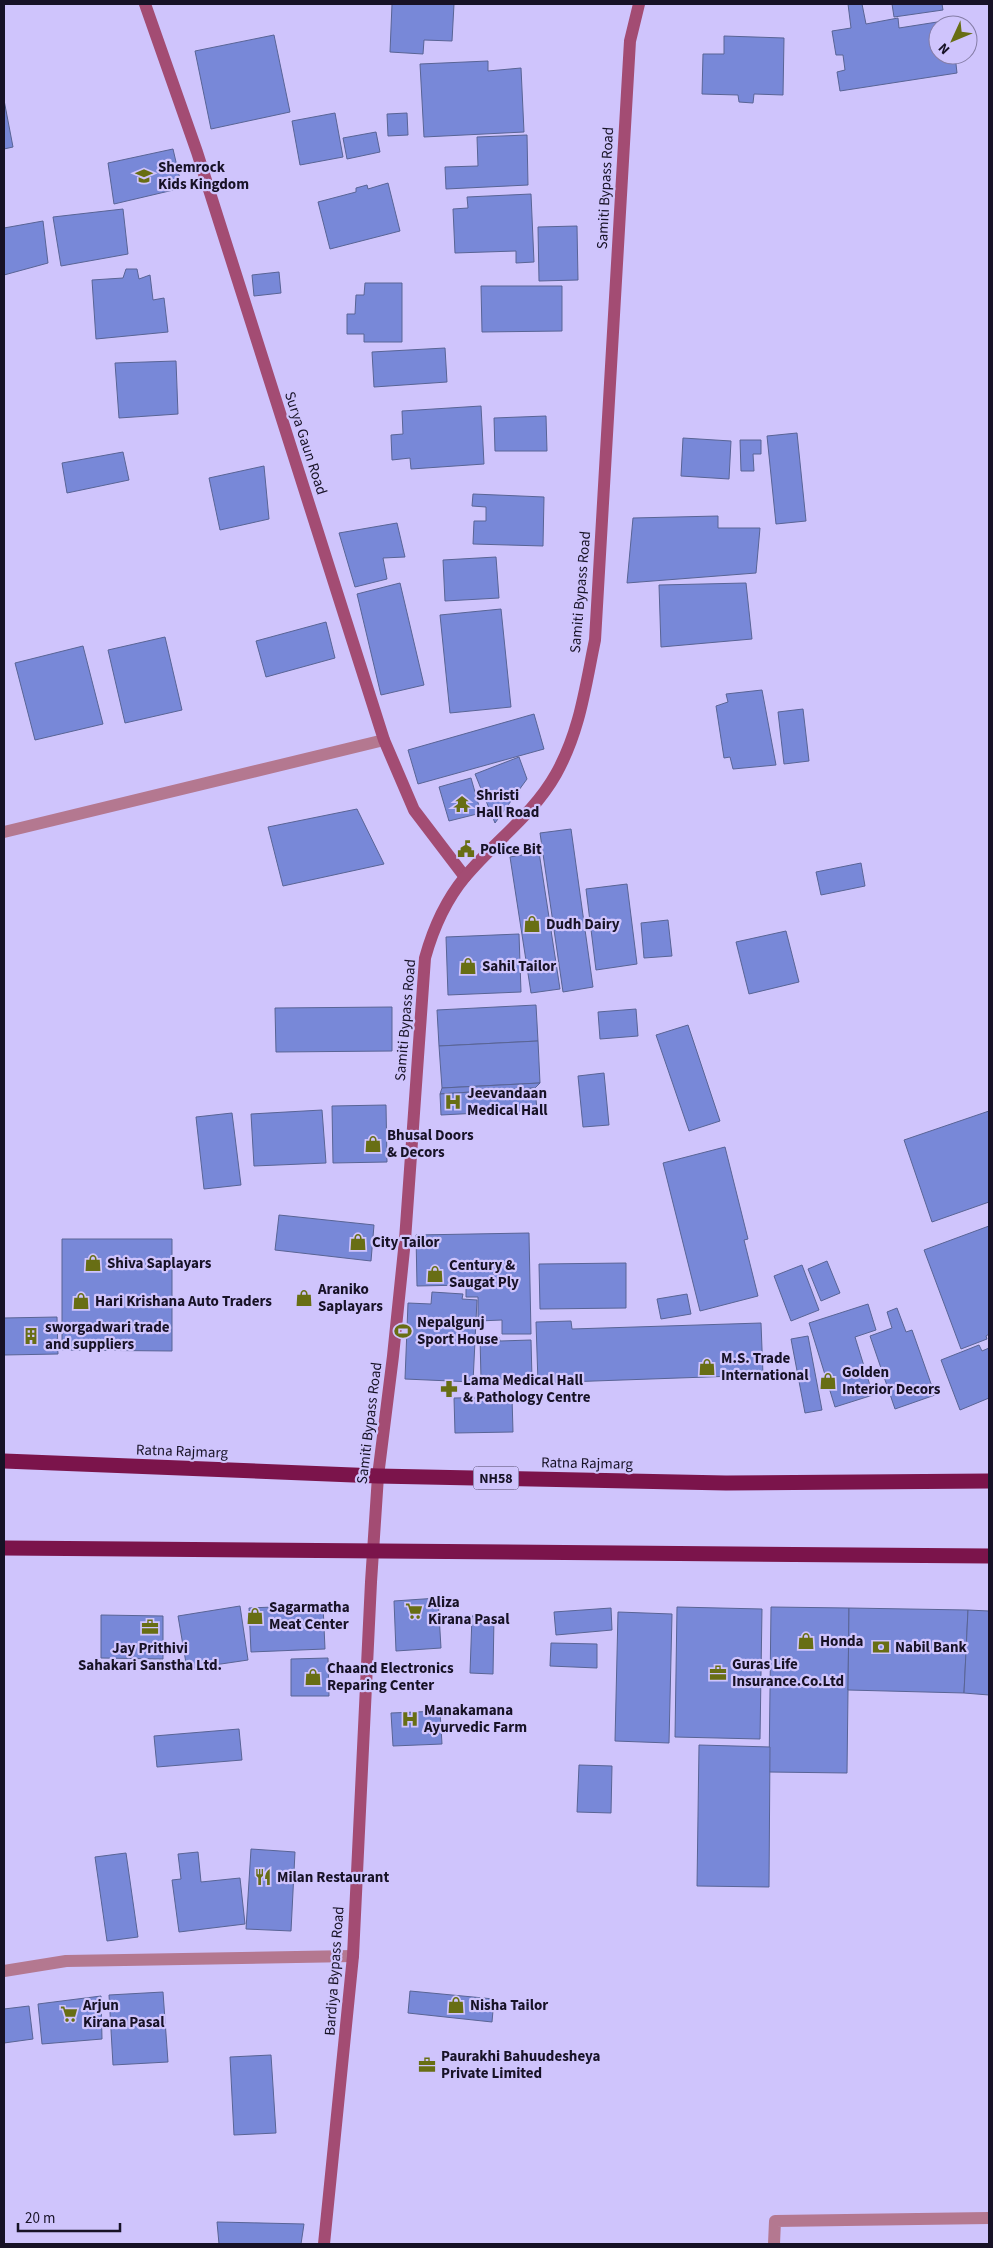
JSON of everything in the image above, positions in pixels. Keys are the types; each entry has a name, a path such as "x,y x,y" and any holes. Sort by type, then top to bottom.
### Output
{"highway":[{"name":"Ratna Rajmarg","path":"4,1461 378,1476 726,1483 989,1482"},
{"path":"4,1548 989,1556"}],"street":[{"name":"Surya Gaun Road","path":"145,4 197,152 384,740 414,810 465,877"},
{"name":"Samiti Bypass Road","path":"373,1550 378,1476 404,1250 425,958 434,928 465,877 526,816 556,775 578,728 595,640 630,41 639,4"},
{"path":"4,832 384,740"},
{"name":"Bardiya Bypass Road","path":"324,2244 353,1956 373,1550"},
{"path":"4,1971 66,1961 353,1956"},
{"path":"774,2244 775,2221 989,2218"}],"building":[{"path":"392,4 454,4 452,41 424,40 423,54 390,52"},
{"path":"848,4 862,4 866,24 898,18 899,28 928,23 928,65 956,65 957,73 840,91 837,72 845,70 843,55 836,55 832,31 851,28"},
{"path":"892,4 942,4 943,10 894,17"},
{"path":"274,35 290,112 211,129 195,51"},
{"path":"724,36 784,38 783,95 754,94 753,103 739,102 738,95 702,94 703,54 724,54"},
{"path":"488,61 488,71 521,68 524,132 424,137 420,64"},
{"path":"4,100 13,147 4,149"},
{"path":"335,113 343,157 300,165 292,121"},
{"path":"407,113 408,135 388,136 387,114"},
{"path":"376,132 380,152 347,159 343,138"},
{"path":"527,135 528,185 446,189 445,167 478,166 477,137"},
{"name":"Shemrock Kids Kingdom","path":"173,149 182,188 114,204 108,163"},
{"path":"388,183 400,231 330,249 318,202 356,192 356,188 367,185 368,189"},
{"path":"531,194 534,262 516,263 516,251 455,253 453,209 468,208 467,197"},
{"path":"123,209 128,254 61,266 53,217"},
{"path":"43,221 48,263 4,275 4,228"},
{"path":"577,226 578,280 539,281 538,227"},
{"path":"126,269 137,269 139,279 150,275 153,300 164,298 168,332 96,339 92,280 123,278"},
{"path":"279,272 281,293 254,296 252,275"},
{"path":"365,283 402,283 402,342 364,342 364,334 347,334 347,314 355,314 356,295 364,295"},
{"path":"481,286 562,286 562,331 482,332"},
{"path":"445,348 447,382 374,387 372,352"},
{"path":"176,361 178,414 119,418 115,363"},
{"path":"481,406 484,464 411,469 410,458 392,460 391,435 403,434 402,411"},
{"path":"546,416 547,451 495,451 494,418"},
{"path":"797,433 806,521 776,524 767,436"},
{"path":"683,438 731,441 729,479 681,476"},
{"path":"740,440 761,440 761,454 753,454 754,471 741,471"},
{"path":"123,452 129,480 67,493 62,463"},
{"path":"264,466 269,519 220,530 209,478"},
{"path":"473,494 544,497 543,546 473,544 474,521 486,521 486,507 472,506"},
{"path":"718,516 718,528 760,528 756,573 627,583 633,518"},
{"path":"397,523 405,557 383,558 387,579 355,587 339,533"},
{"path":"496,557 499,598 445,601 443,560"},
{"path":"400,583 424,685 381,695 357,594"},
{"path":"746,583 752,639 661,647 659,585"},
{"path":"501,609 511,707 450,713 440,615"},
{"path":"326,622 335,658 266,677 256,641"},
{"path":"165,637 182,710 125,723 108,650"},
{"path":"83,646 103,724 35,740 15,663"},
{"path":"762,690 776,765 733,769 730,757 724,758 716,706 728,702 726,694"},
{"path":"803,709 809,761 784,764 778,712"},
{"path":"534,714 544,749 418,784 408,750"},
{"path":"519,757 527,779 495,823 475,774"},
{"path":"471,778 481,813 449,821 439,787"},
{"path":"357,809 384,864 283,886 268,827"},
{"path":"571,829 593,987 563,992 540,833"},
{"path":"539,852 560,989 531,993 510,857"},
{"path":"861,863 865,886 821,895 816,872"},
{"path":"627,884 637,964 596,970 586,889"},
{"path":"668,920 672,956 644,958 641,923"},
{"path":"786,931 799,982 749,994 736,942"},
{"path":"519,934 521,992 448,995 446,937"},
{"path":"536,1005 538,1041 439,1046 437,1010"},
{"path":"392,1007 392,1051 276,1052 275,1008"},
{"path":"636,1009 638,1036 600,1039 598,1012"},
{"path":"688,1025 720,1121 689,1131 656,1035"},
{"path":"538,1041 540,1083 442,1088 439,1046"},
{"path":"604,1073 609,1125 583,1127 578,1076"},
{"path":"540,1083 535,1088 440,1094 442,1088"},
{"path":"535,1088 537,1110 441,1115 440,1094"},
{"path":"386,1105 387,1162 333,1163 332,1106"},
{"path":"322,1110 326,1163 254,1166 251,1114"},
{"path":"989,1111 989,1202 932,1222 904,1140"},
{"path":"232,1113 241,1185 204,1189 196,1117"},
{"path":"725,1147 748,1239 744,1240 758,1296 700,1311 663,1163"},
{"path":"279,1215 374,1225 371,1261 275,1250"},
{"path":"989,1226 989,1334 986,1336 987,1339 961,1349 924,1250"},
{"path":"529,1233 531,1334 502,1334 502,1320 478,1321 478,1297 466,1297 466,1285 417,1286 416,1235"},
{"path":"62,1239 172,1239 172,1351 62,1350"},
{"path":"827,1261 840,1293 821,1301 808,1269"},
{"path":"626,1263 626,1308 540,1309 539,1264"},
{"path":"802,1265 819,1310 791,1321 774,1276"},
{"path":"432,1292 463,1294 462,1299 477,1300 473,1382 405,1379 408,1303 431,1304"},
{"path":"687,1294 691,1314 661,1319 657,1299"},
{"path":"868,1304 876,1330 855,1337 873,1395 835,1407 809,1323"},
{"path":"897,1308 906,1332 912,1330 935,1395 895,1409 870,1336 892,1328 887,1312"},
{"name":"sworgadwari trade and suppliers","path":"57,1317 58,1354 4,1355 4,1318"},
{"path":"571,1321 572,1329 761,1323 763,1375 538,1383 536,1322"},
{"path":"808,1336 822,1410 805,1413 791,1339"},
{"path":"480,1337 499,1337 500,1341 531,1340 532,1379 481,1379"},
{"path":"979,1345 982,1351 989,1348 989,1398 960,1410 941,1360"},
{"path":"512,1397 513,1432 455,1433 454,1398"},
{"path":"438,1598 441,1648 396,1651 394,1601"},
{"path":"323,1605 325,1649 251,1652 249,1608"},
{"path":"240,1606 248,1660 187,1669 178,1616"},
{"name":"Guras Life Insurance.Co.Ltd","path":"677,1607 762,1609 760,1739 675,1737"},
{"path":"771,1607 849,1608 847,1773 769,1772"},
{"path":"611,1608 612,1630 556,1635 554,1612"},
{"path":"849,1608 968,1610 964,1693 848,1690"},
{"path":"968,1610 989,1611 989,1695 964,1693"},
{"path":"618,1612 672,1614 669,1743 615,1741"},
{"path":"101,1615 163,1616 163,1659 101,1658"},
{"path":"472,1616 494,1617 493,1674 470,1673"},
{"path":"551,1643 597,1644 597,1668 550,1666"},
{"path":"328,1658 329,1696 291,1696 291,1659"},
{"path":"440,1711 442,1744 393,1746 391,1713"},
{"path":"239,1729 242,1760 157,1767 154,1736"},
{"path":"699,1745 770,1747 769,1887 697,1886"},
{"path":"579,1765 612,1766 611,1813 577,1812"},
{"path":"251,1849 295,1852 291,1931 246,1929"},
{"path":"198,1852 201,1882 240,1878 245,1924 179,1932 172,1880 181,1879 178,1854"},
{"path":"126,1853 138,1937 107,1941 95,1857"},
{"path":"410,1991 494,1999 492,2022 408,2013"},
{"path":"163,1992 168,2062 113,2065 109,1995"},
{"path":"101,1996 102,2039 42,2044 38,2004"},
{"path":"29,2006 33,2039 4,2043 4,2009"},
{"path":"271,2055 276,2133 234,2135 230,2057"},
{"path":"217,2222 304,2224 301,2244 219,2244"}],"place":[{"name":"Shemrock Kids Kingdom","path":"144,176"},
{"name":"Shristi Hall Road","path":"462,804"},
{"name":"Police Bit","path":"466,849"},
{"name":"Dudh Dairy","path":"532,924"},
{"name":"Sahil Tailor","path":"468,966"},
{"name":"Jeevandaan Medical Hall","path":"453,1102"},
{"name":"Bhusal Doors & Decors","path":"373,1144"},
{"name":"City Tailor","path":"358,1242"},
{"name":"Shiva Saplayars","path":"93,1263"},
{"name":"Century & Saugat Ply","path":"435,1274"},
{"name":"Araniko Saplayars","path":"304,1298"},
{"name":"Hari Krishana Auto Traders","path":"81,1301"},
{"name":"Nepalgunj Sport House","path":"403,1331"},
{"name":"sworgadwari trade and suppliers","path":"31,1336"},
{"name":"M.S. Trade International","path":"707,1367"},
{"name":"Golden Interior Decors","path":"828,1381"},
{"name":"Lama Medical Hall & Pathology Centre","path":"449,1389"},
{"name":"Aliza Kirana Pasal","path":"414,1611"},
{"name":"Sagarmatha Meat Center","path":"255,1616"},
{"name":"Jay Prithivi Sahakari Sanstha Ltd.","path":"150,1627"},
{"name":"Honda","path":"806,1641"},
{"name":"Nabil Bank","path":"881,1647"},
{"name":"Guras Life Insurance.Co.Ltd","path":"718,1673"},
{"name":"Chaand Electronics Reparing Center","path":"313,1677"},
{"name":"Manakamana Ayurvedic Farm","path":"410,1719"},
{"name":"Milan Restaurant","path":"263,1877"},
{"name":"Nisha Tailor","path":"456,2005"},
{"name":"Arjun Kirana Pasal","path":"69,2014"},
{"name":"Paurakhi Bahuudesheya Private Limited","path":"427,2065"}]}
